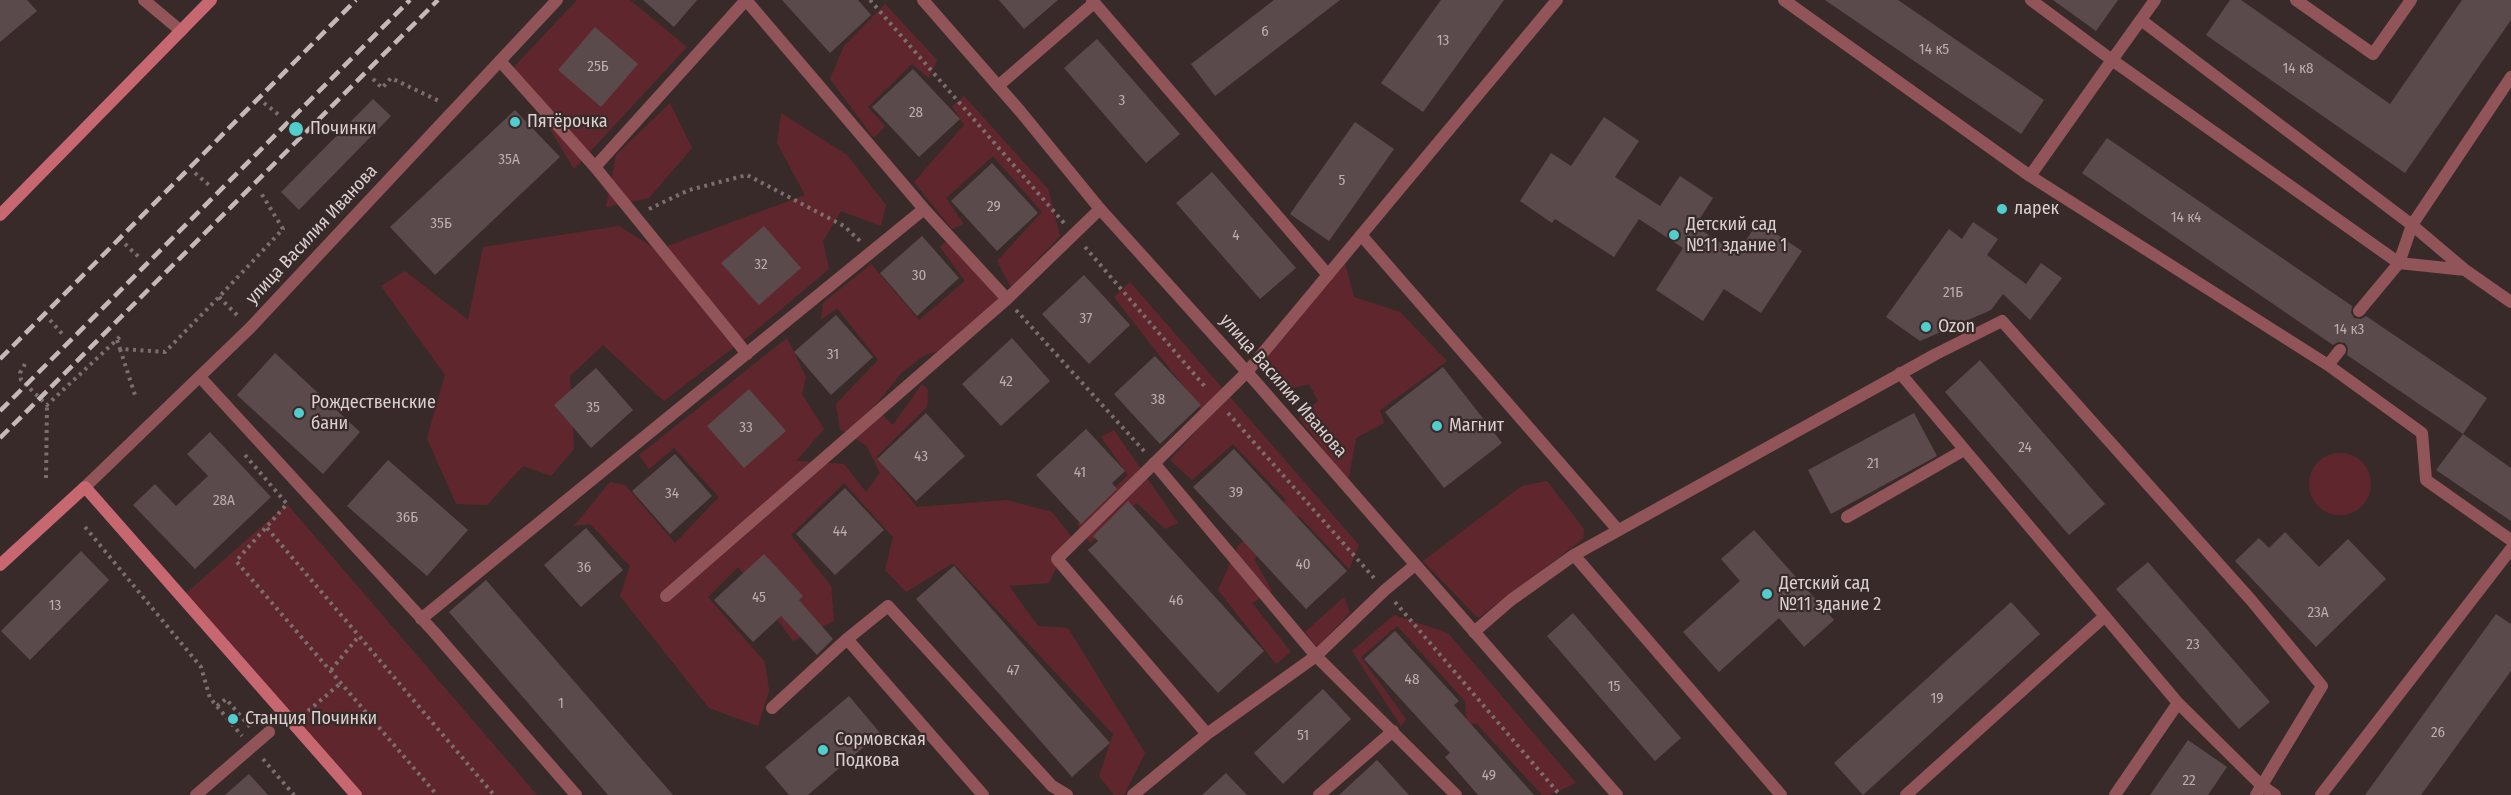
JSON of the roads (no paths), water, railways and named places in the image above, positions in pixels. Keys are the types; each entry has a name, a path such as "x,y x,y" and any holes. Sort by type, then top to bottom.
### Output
{"street":[{"path":"144,0 181,31"},
{"path":"0,215 211,0"},
{"name":"улица Василия Иванова","path":"85,487 250,328 557,0"},
{"path":"595,167 746,0 924,209 1007,299"},
{"name":"улица Василия Иванова","path":"923,0 1100,209 1247,372 1617,795"},
{"path":"1208,735 1057,559 1247,372 1557,0"},
{"path":"1784,0 2030,176 2328,364 2422,433 2426,480 2511,540"},
{"path":"2031,0 2112,60 2399,262 2465,270"},
{"path":"2030,176 2155,0"},
{"path":"2296,0 2373,54 2411,0"},
{"path":"998,86 1093,1 1328,275"},
{"path":"2141,20 2412,225 2465,270 2511,302"},
{"path":"500,61 595,167 747,354"},
{"path":"2359,311 2399,262 2412,225 2511,77"},
{"path":"421,620 924,209"},
{"path":"666,596 1007,299 1100,209"},
{"path":"1361,235 1618,530"},
{"path":"1474,632 1511,600 1574,555 1900,373 2002,321 2251,600 2322,686 2259,790"},
{"path":"2328,364 2340,350"},
{"path":"1900,373 2178,703 2259,790 2275,795"},
{"path":"200,377 576,795"},
{"path":"1846,517 1964,450"},
{"path":"1154,463 1316,656 1456,795"},
{"path":"0,565 85,487 356,795"},
{"path":"2321,795 2511,549"},
{"path":"1574,555 1781,795"},
{"path":"1133,795 1208,735 1316,656 1385,590 1415,565"},
{"path":"772,708 847,639 888,606 1052,786 1067,795"},
{"path":"1906,795 2105,616"},
{"path":"847,639 983,795"},
{"path":"2115,795 2178,703"},
{"path":"1319,795 1393,730"},
{"path":"196,795 269,732"}],"railway":[{"path":"0,359 356,0"},
{"path":"0,411 410,0"},
{"path":"0,438 438,0"}],"place":[{"name":"Пятёрочка","path":"515,122"},
{"name":"Починки","path":"296,129"},
{"name":"ларек","path":"2002,209"},
{"name":"Детский сад №11 здание 1","path":"1674,235"},
{"name":"Ozon","path":"1926,327"},
{"name":"Рождественские бани","path":"299,413"},
{"name":"Магнит","path":"1437,426"},
{"name":"Детский сад №11 здание 2","path":"1767,594"},
{"name":"Станция Починки","path":"233,719"},
{"name":"Сормовская Подкова","path":"823,750"}]}
